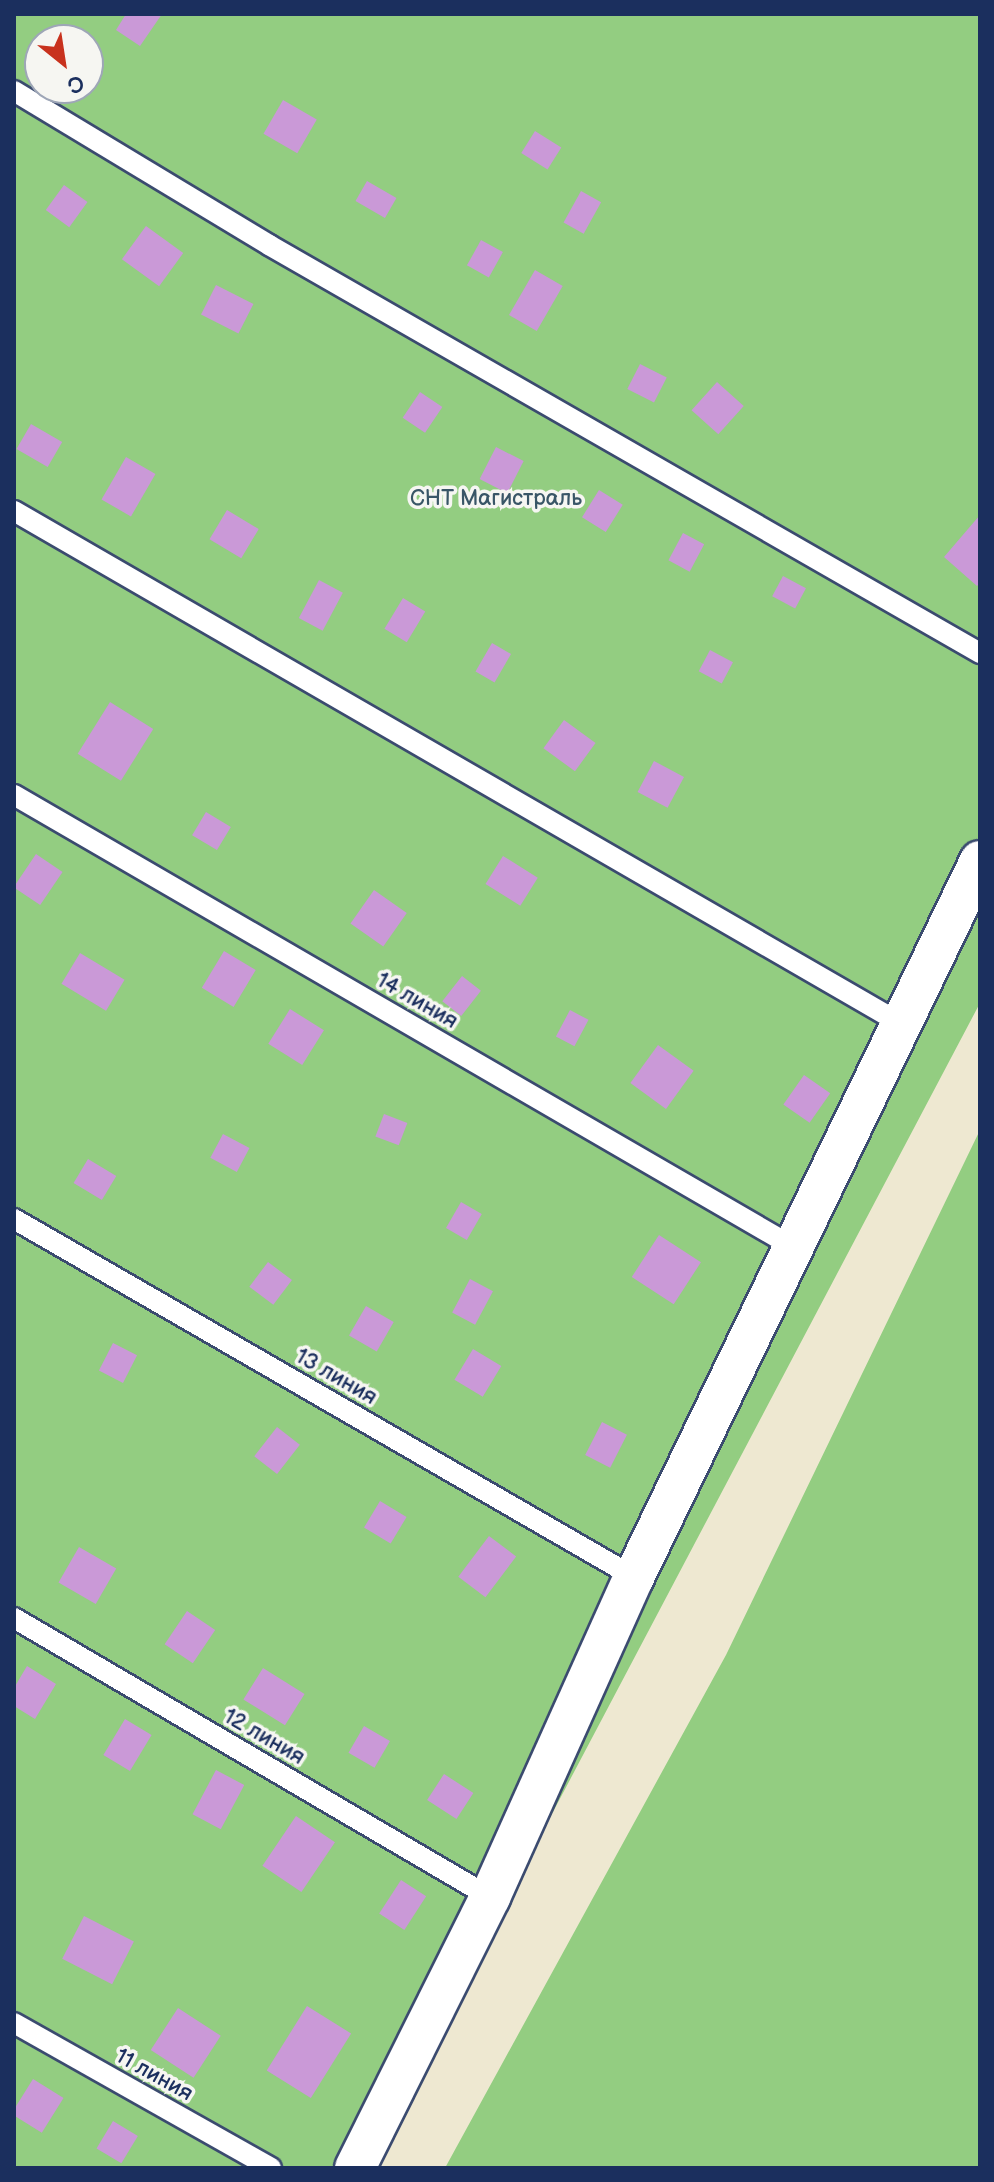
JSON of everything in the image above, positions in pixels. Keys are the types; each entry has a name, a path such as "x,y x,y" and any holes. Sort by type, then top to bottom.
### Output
{"street":[{"path":"355,2168 490,1897 634,1577 980,861"}],"lane":[{"path":"14,91 269,245 980,653"},
{"path":"14,511 902,1024"},
{"name":"14 линия","path":"14,795 795,1248"},
{"name":"13 линия","path":"14,1219 634,1577"},
{"name":"12 линия","path":"14,1618 490,1897"},
{"name":"11 линия","path":"14,2023 271,2168"}],"green space":[{"name":"СНТ Магистраль","path":"14,14 980,14 980,1003 365,2168 14,2168"},
{"path":"980,1130 980,2168 445,2168 726,1655"}],"building":[{"path":"126,14 162,14 140,46 116,30"},
{"path":"283,100 317,120 297,153 264,134"},
{"path":"535,131 561,147 548,169 521,153"},
{"path":"367,181 396,198 385,218 356,201"},
{"path":"64,185 87,202 69,227 46,210"},
{"path":"581,191 601,202 584,234 564,222"},
{"path":"146,226 183,253 159,286 122,259"},
{"path":"481,240 503,252 489,277 467,265"},
{"path":"535,270 563,286 537,331 509,315"},
{"path":"216,285 253,304 238,333 201,314"},
{"path":"640,364 667,378 654,403 627,389"},
{"path":"717,382 744,406 718,434 692,410"},
{"path":"420,392 442,407 425,433 403,418"},
{"path":"31,424 62,442 48,467 16,449"},
{"path":"496,447 524,461 507,493 480,479"},
{"path":"126,457 155,474 131,516 102,499"},
{"path":"599,490 623,505 606,532 582,517"},
{"path":"227,510 259,529 241,558 209,539"},
{"path":"980,515 980,583 977,586 944,557"},
{"path":"683,533 704,544 690,572 668,560"},
{"path":"783,576 806,588 795,609 772,596"},
{"path":"319,580 343,593 323,631 299,618"},
{"path":"403,598 425,611 407,642 384,629"},
{"path":"492,643 511,654 495,683 476,672"},
{"path":"710,650 733,662 722,683 699,671"},
{"path":"110,702 153,729 121,781 78,754"},
{"path":"564,720 596,743 575,771 543,748"},
{"path":"654,761 684,777 668,808 638,792"},
{"path":"206,812 231,827 217,850 192,835"},
{"path":"36,854 63,872 40,905 14,887"},
{"path":"503,856 538,878 520,906 486,884"},
{"path":"374,890 407,913 383,947 350,924"},
{"path":"224,951 256,970 234,1007 202,988"},
{"path":"80,953 125,980 106,1011 61,984"},
{"path":"462,976 481,991 461,1016 442,1001"},
{"path":"290,1009 324,1030 302,1065 268,1044"},
{"path":"570,1010 589,1020 574,1046 556,1036"},
{"path":"658,1045 694,1071 666,1109 630,1083"},
{"path":"804,1075 830,1093 810,1123 783,1104"},
{"path":"384,1114 407,1123 399,1145 375,1136"},
{"path":"223,1134 249,1148 237,1172 210,1158"},
{"path":"88,1159 116,1176 102,1200 74,1183"},
{"path":"461,1202 482,1214 467,1240 446,1228"},
{"path":"659,1235 701,1262 674,1304 632,1277"},
{"path":"268,1262 292,1280 273,1305 249,1287"},
{"path":"470,1279 493,1291 475,1325 452,1313"},
{"path":"366,1306 394,1322 377,1351 349,1335"},
{"path":"113,1343 137,1355 123,1383 99,1371"},
{"path":"473,1349 501,1366 483,1397 454,1380"},
{"path":"602,1422 627,1435 610,1468 585,1455"},
{"path":"277,1427 300,1445 277,1474 254,1456"},
{"path":"380,1501 407,1517 391,1544 364,1528"},
{"path":"489,1536 516,1556 485,1597 458,1577"},
{"path":"79,1547 116,1568 96,1604 58,1583"},
{"path":"187,1611 215,1630 193,1663 165,1644"},
{"path":"27,1666 56,1684 35,1719 14,1706 14,1688"},
{"path":"263,1668 305,1694 285,1725 243,1699"},
{"path":"125,1719 152,1735 130,1771 103,1755"},
{"path":"364,1726 390,1741 374,1768 348,1753"},
{"path":"216,1770 244,1785 221,1829 193,1814"},
{"path":"444,1774 473,1793 456,1819 427,1800"},
{"path":"296,1816 335,1842 301,1892 262,1866"},
{"path":"401,1880 426,1896 404,1930 379,1914"},
{"path":"84,1916 134,1941 112,1984 62,1959"},
{"path":"307,2006 351,2034 311,2098 267,2070"},
{"path":"178,2008 221,2036 194,2078 151,2050"},
{"path":"33,2079 64,2098 42,2133 14,2115 14,2109"},
{"path":"113,2121 138,2136 121,2163 97,2148"}]}
